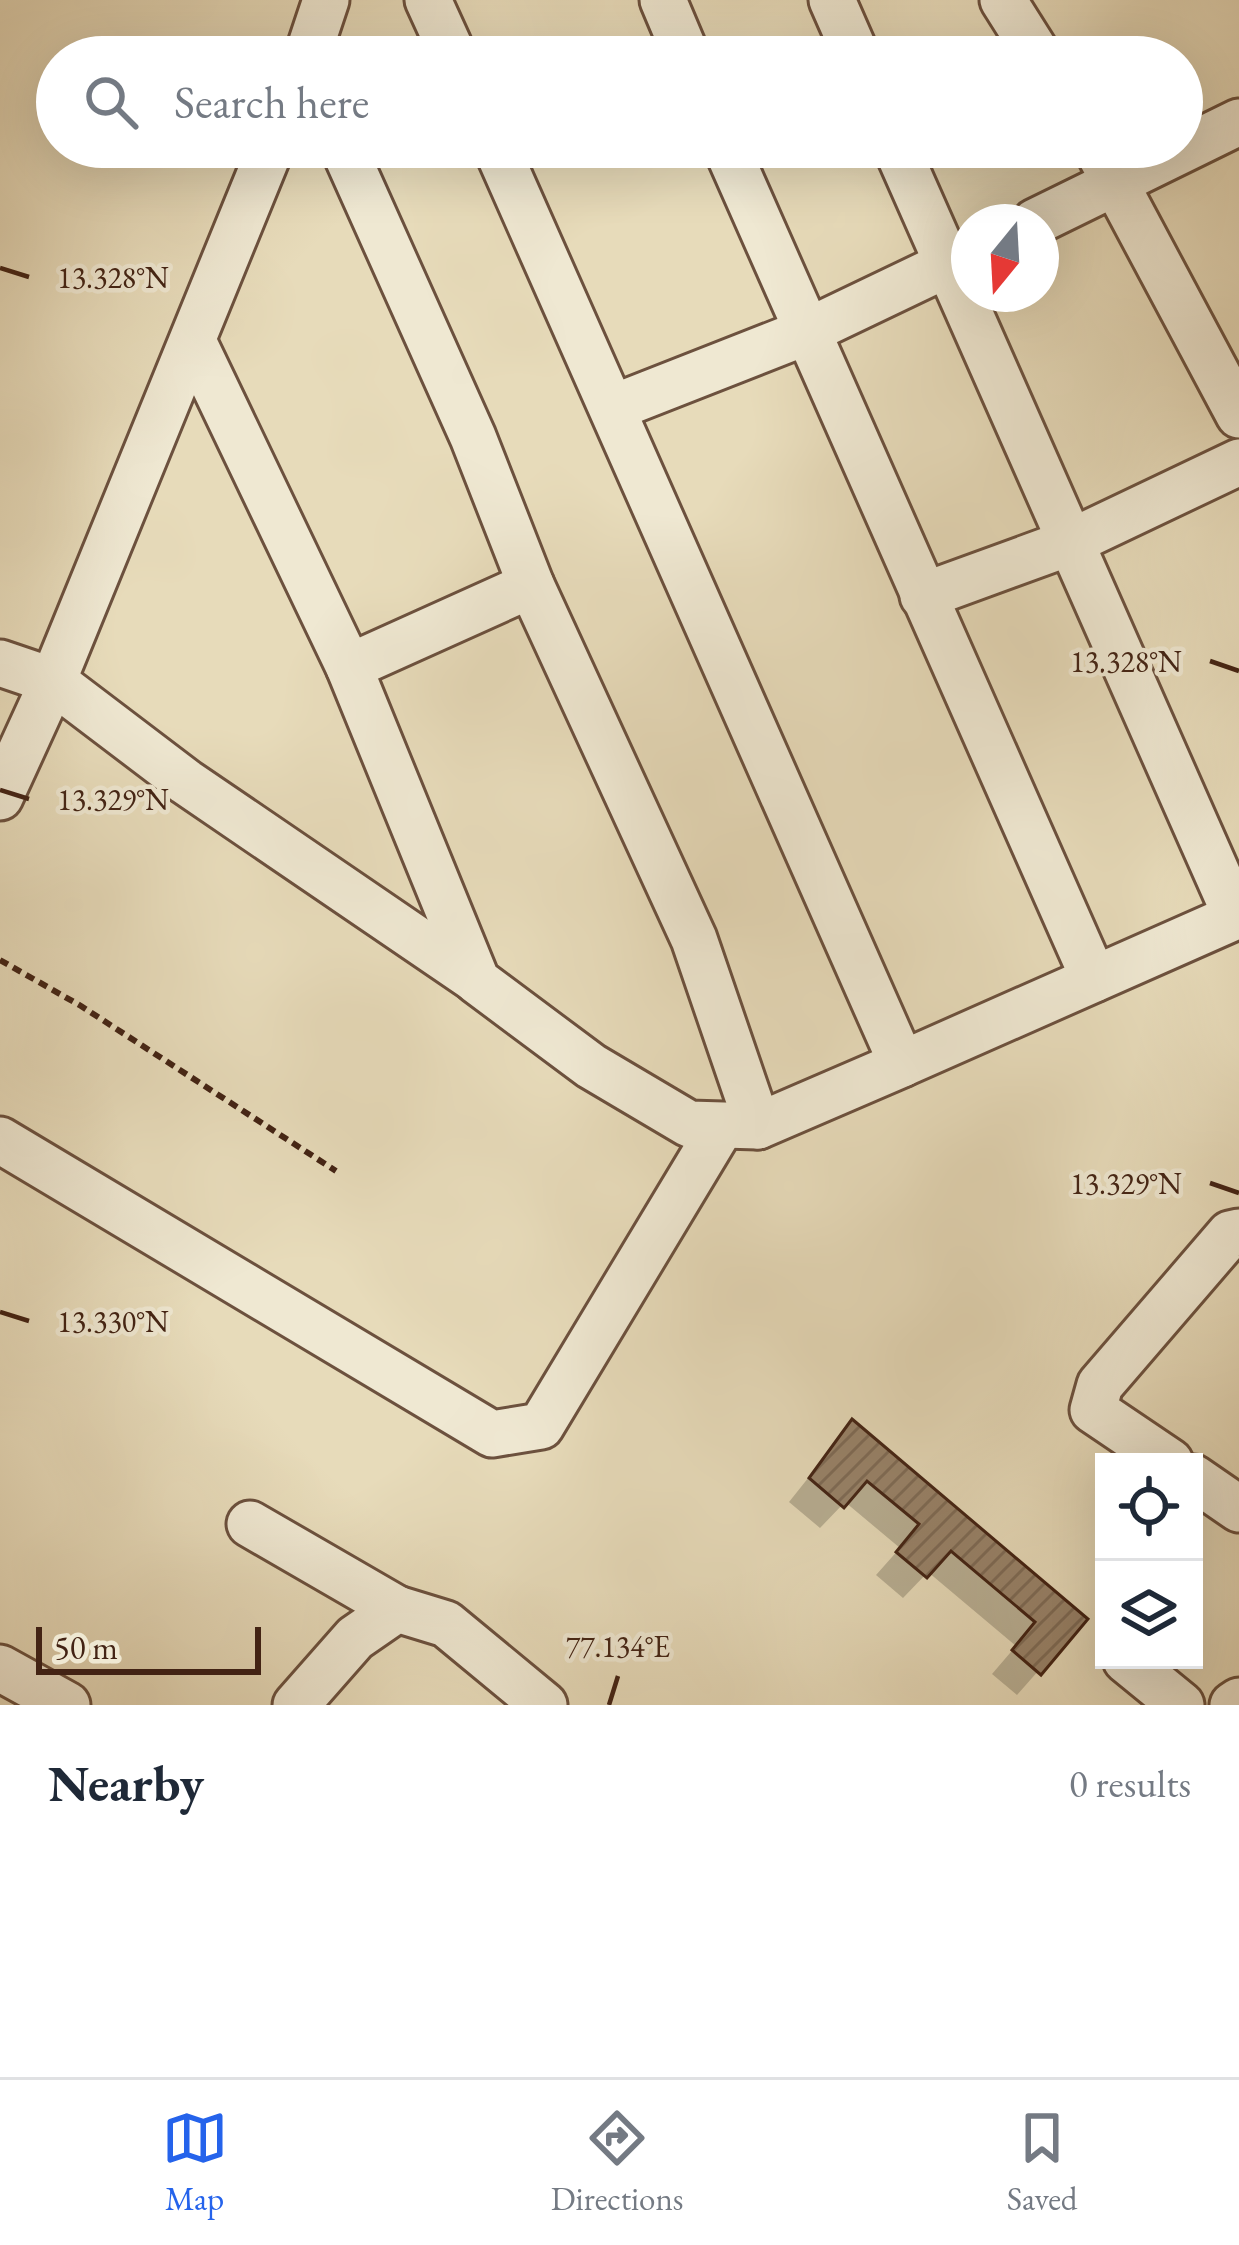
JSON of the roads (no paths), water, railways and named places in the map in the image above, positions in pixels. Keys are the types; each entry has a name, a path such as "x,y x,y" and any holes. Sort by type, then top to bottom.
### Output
{"street":[{"path":"314,36 326,0"},
{"path":"428,0 444,36"},
{"path":"663,0 678,36"},
{"path":"832,0 848,36"},
{"path":"1003,0 1026,36"},
{"path":"1203,133 1239,122"},
{"path":"0,797 53,681 263,168"},
{"path":"0,1139 492,1434 541,1426 740,1126 694,938 531,586 472,437 352,168"},
{"path":"506,168 902,1064"},
{"path":"735,168 1094,979"},
{"path":"908,168 951,246"},
{"path":"1057,204 1102,168"},
{"path":"1109,168 1239,415"},
{"path":"615,407 806,332 951,262"},
{"path":"0,663 53,681 186,782 477,981 591,1066 689,1124 740,1126 902,1064 1238,915 1071,542 979,312"},
{"path":"194,341 349,667 477,981"},
{"path":"923,596 1071,542 1239,462"},
{"path":"349,667 531,586"},
{"path":"1157,1453 1093,1410 1094,1400 1100,1385 1215,1251 1239,1232"},
{"path":"1203,1484 1239,1509"},
{"path":"250,1524 397,1610 446,1624 544,1705"},
{"path":"296,1705 356,1638 397,1610"},
{"path":"0,1668 68,1705"},
{"path":"1137,1669 1181,1705"}]}
